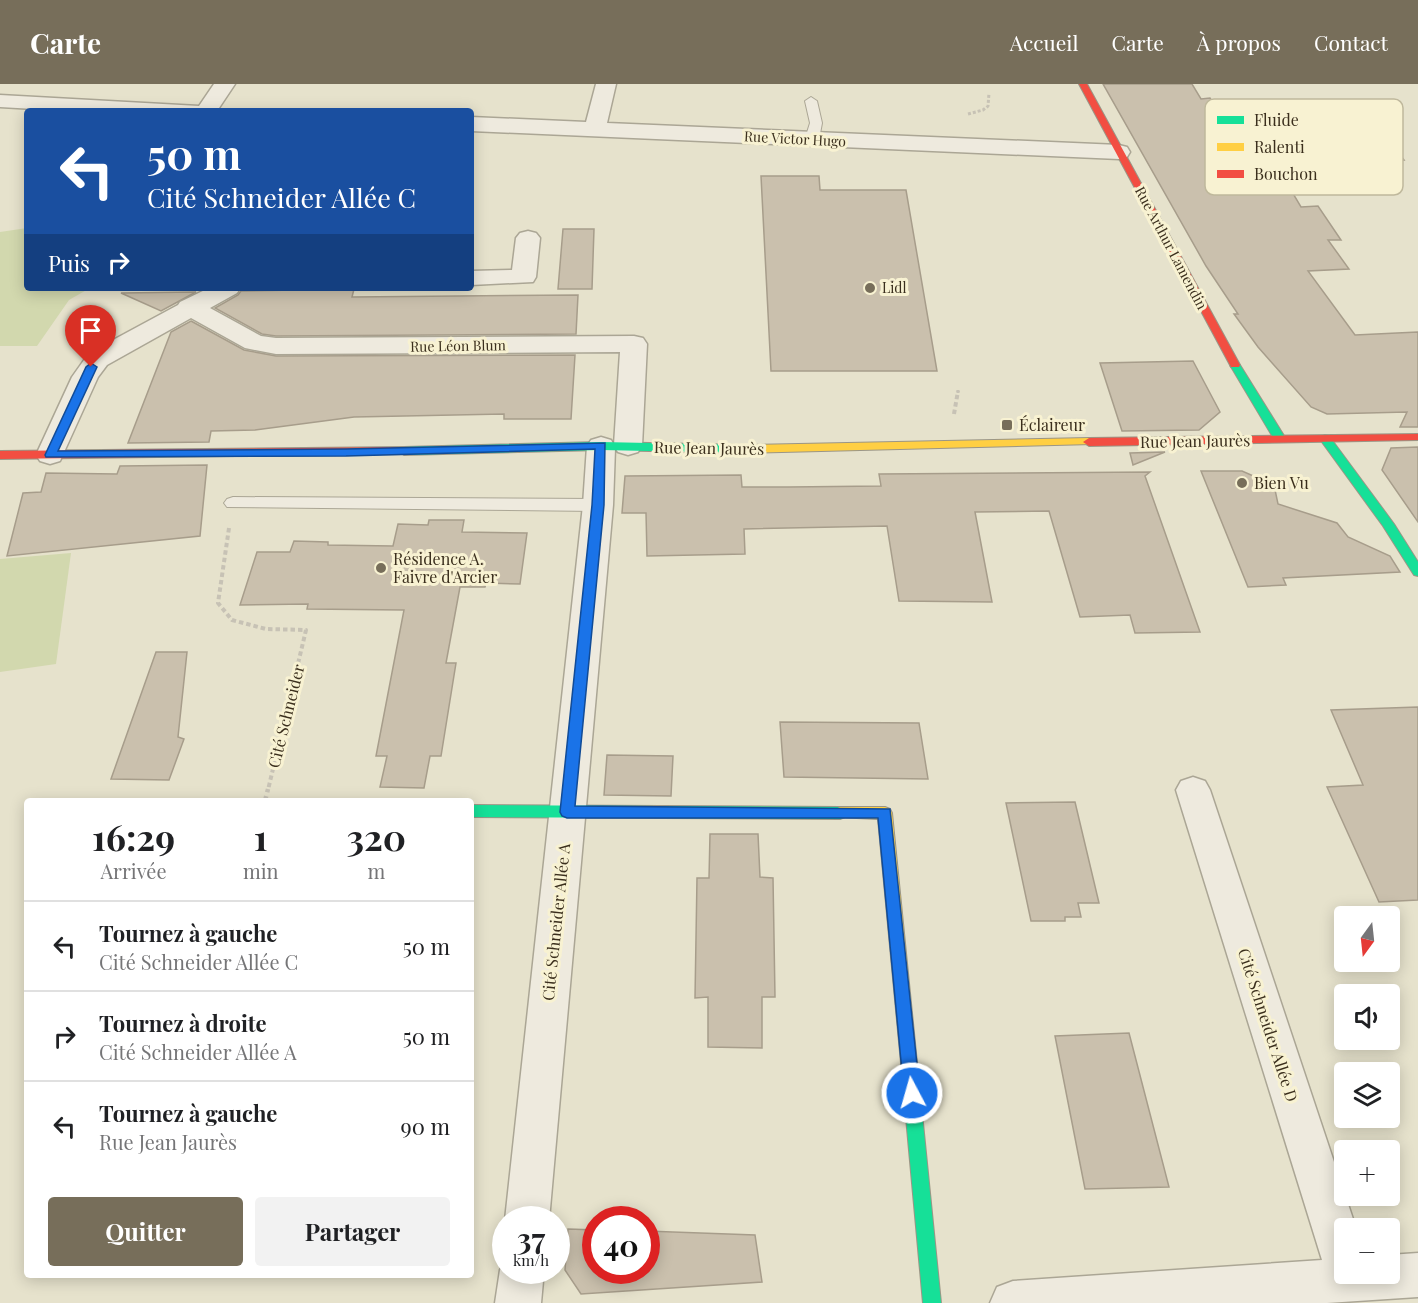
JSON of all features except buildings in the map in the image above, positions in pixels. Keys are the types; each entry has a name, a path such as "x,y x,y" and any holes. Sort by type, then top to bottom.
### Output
{"street":[{"path":"208,108 225,84"},
{"path":"595,130 606,84"},
{"name":"Rue Arthur Lamendin","path":"1081,84 1222,343 1280,439"},
{"path":"0,101 135,108"},
{"name":"Rue Victor Hugo","path":"474,124 1119,152"},
{"path":"474,278 524,277 528,238"},
{"path":"50,455 91,367 108,352 222,291"},
{"name":"Rue Léon Blum","path":"189,307 254,342 276,346 634,344 614,446"},
{"name":"Rue Jean Jaurès","path":"0,455 334,453 614,446 773,449 875,445 1418,437"},
{"path":"1325,438 1388,524 1418,572"},
{"name":"Cité Schneider Allée A","path":"528,1206 598,505 614,446"},
{"name":"Cité Schneider Allée D","path":"1193,790 1334,1229"},
{"path":"474,811 885,813 932,1303"},
{"path":"1400,1276 1418,1275"},
{"path":"1041,1302 1334,1280"},
{"path":"518,1303 520,1284"}],"lane":[{"path":"811,101 816,123 812,139"},
{"path":"233,503 598,505"}],"path":[{"name":"Cité Schneider","path":"233,503 218,603 232,620 266,629 306,630 266,798"}],"green space":[{"path":"24,228 24,291 85,291 69,300 37,346 0,346 0,232"},
{"path":"71,553 56,664 0,672 0,559"}],"traffic: fast":[{"path":"1235,365 1280,439"},
{"path":"1325,438 1388,524 1418,572"},
{"path":"404,451 601,446 747,449"},
{"path":"474,811 840,813"},
{"path":"909,1063 932,1303"}],"traffic: slow":[{"path":"747,449 1089,442"},
{"path":"840,813 885,813 909,1063"}],"traffic: jam":[{"path":"1083,84 1235,365"},
{"path":"1089,442 1418,437"},
{"path":"0,455 404,451"}],"place":[{"name":"Lidl","path":"870,288"},
{"name":"Éclaireur","path":"1007,425"},
{"name":"Bien Vu","path":"1242,483"},
{"name":"Résidence A. Faivre d'Arcier","path":"381,568"}],"route":[{"path":"91,367 50,455 346,452 601,446 598,505 567,812 885,813 912,1093"}]}
